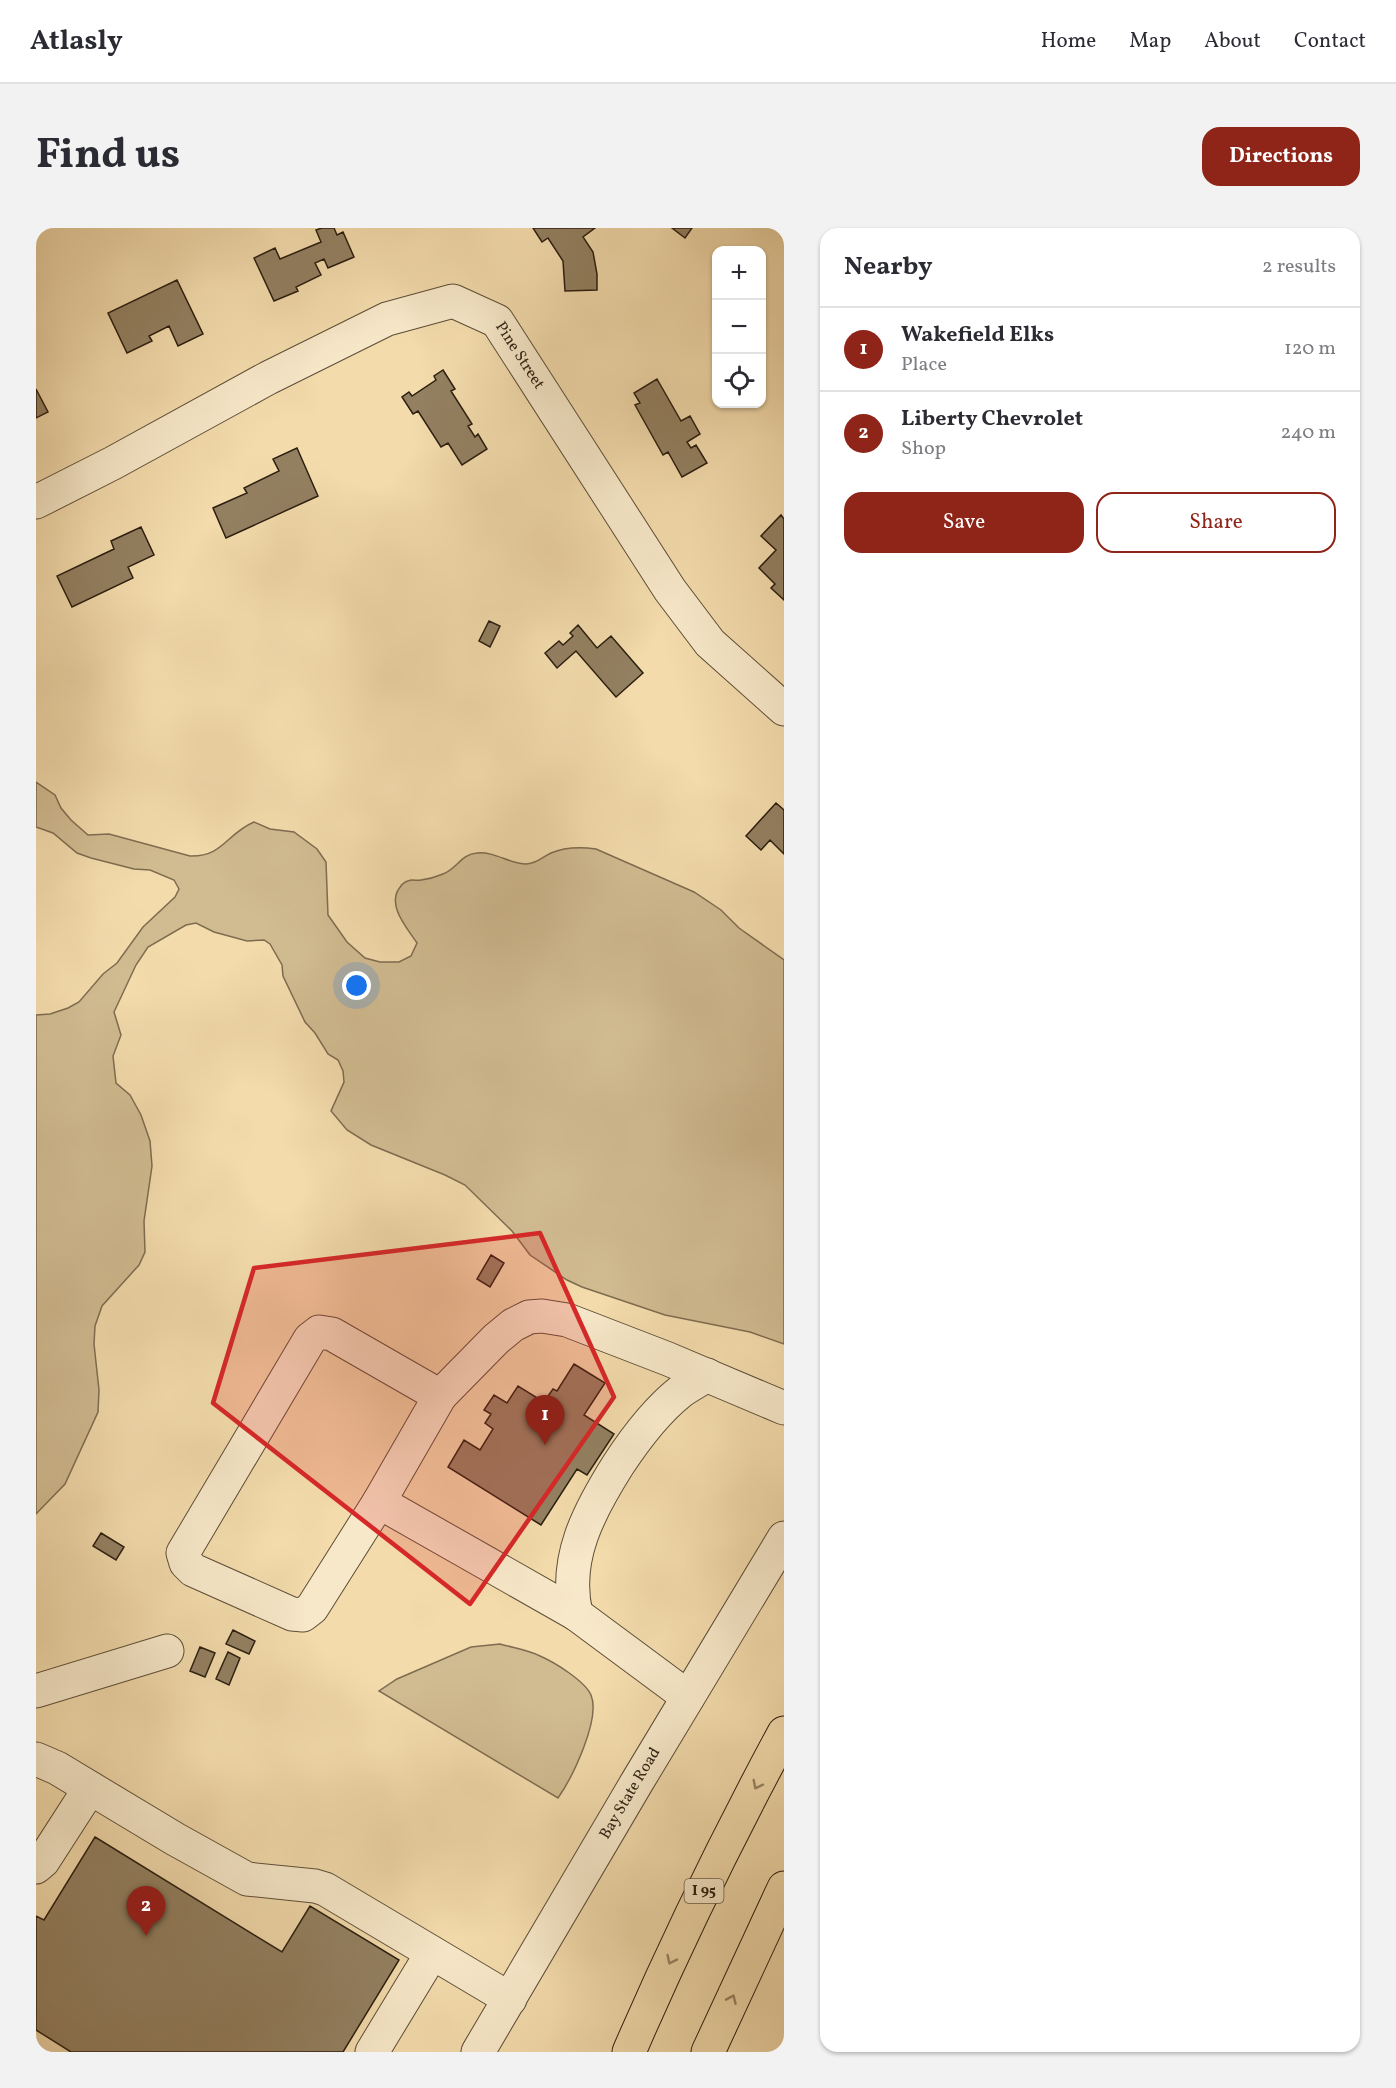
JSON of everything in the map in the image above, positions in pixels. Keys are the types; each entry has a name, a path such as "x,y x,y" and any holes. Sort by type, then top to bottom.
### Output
{"highway":[{"name":"I 95","path":"629,2052 712,1874 784,1733"},
{"path":"708,2052 784,1888"}],"street":[{"name":"Pine Street","path":"36,502 268,378 387,320 453,301 497,321 670,590 710,643 784,709"},
{"path":"440,1396 332,1334 323,1331 314,1334 186,1547 183,1553 184,1560 193,1570 292,1614 306,1614 379,1502 440,1396 496,1339 513,1325 529,1317 567,1320 669,1359 784,1408"},
{"path":"576,1614 572,1577 576,1551 586,1520 634,1440 680,1393 707,1375"},
{"path":"379,1502 576,1614 688,1697"},
{"name":"Bay State Road","path":"478,2052 784,1538"},
{"path":"36,1691 167,1651"},
{"path":"36,1759 57,1768 247,1879 322,1888 510,1999"},
{"path":"36,1867 43,1861 90,1788"},
{"path":"372,2052 432,1953"}],"highlighted area":[{"path":"540,1233 614,1397 470,1604 213,1403 254,1268"}],"shaded area":[{"path":"36,782 55,795 61,808 88,835 109,834 190,856 210,853 254,822 270,829 294,832 317,849 326,862 328,915 347,942 365,958 380,962 399,962 411,956 417,943 396,908 395,900 402,885 409,880 427,879 448,872 467,856 477,853 490,854 526,864 562,850 596,849 694,892 721,910 739,928 784,960 784,1344 750,1332 665,1315 567,1280 530,1255 512,1231 465,1185 371,1145 347,1130 331,1111 344,1082 343,1071 338,1060 328,1054 305,1022 283,976 282,965 270,944 264,940 247,941 214,932 196,923 186,925 148,947 136,965 114,1012 121,1035 113,1056 116,1083 130,1095 141,1115 150,1141 152,1166 144,1221 145,1252 139,1265 102,1306 95,1326 94,1344 99,1390 98,1412 65,1484 36,1514 36,1015 50,1014 79,1002 103,974 117,963 143,927 175,897 179,889 174,880 150,870 134,869 77,853 53,833 36,827"},
{"path":"500,1644 531,1652 553,1663 576,1678 591,1695 593,1705 589,1733 577,1763 558,1798 379,1691 397,1679 471,1647"}],"building":[{"path":"334,228 337,235 343,232 354,257 328,268 324,259 315,263 321,275 296,287 298,291 274,301 254,258 275,248 280,259 321,242 316,230"},
{"path":"533,228 595,228 583,237 593,252 597,290 565,291 563,261 548,238 542,242"},
{"path":"672,228 692,228 685,238"},
{"path":"177,280 203,334 178,346 169,326 149,336 152,341 127,353 108,313"},
{"path":"443,370 455,389 451,391 472,424 468,426 475,437 478,434 487,449 462,465 448,443 441,447 418,411 413,414 402,397 409,392 412,396 436,380 434,376"},
{"path":"657,379 681,421 690,416 700,434 687,442 691,448 696,445 707,463 682,477 668,452 663,455 635,405 640,403 634,393"},
{"path":"36,389 48,412 36,418"},
{"path":"297,448 318,496 226,538 213,508 247,493 244,488 279,471 273,459"},
{"path":"781,515 784,519 784,600 771,588 775,584 759,568 776,550 761,536"},
{"path":"141,527 154,555 128,567 133,578 72,607 57,576 114,549 111,541"},
{"path":"489,621 500,626 490,647 479,641"},
{"path":"578,625 597,648 611,636 643,673 616,697 576,651 557,668 545,653 559,641 563,645 573,636 570,633"},
{"path":"776,803 784,810 784,854 770,840 761,850 746,836"},
{"path":"491,1255 504,1263 490,1287 477,1279"},
{"path":"574,1364 605,1383 584,1415 614,1434 587,1475 577,1469 541,1525 448,1467 464,1440 480,1450 493,1429 485,1423 491,1414 484,1410 494,1395 507,1403 518,1386 550,1406 554,1400 548,1396 553,1389 557,1391"},
{"path":"101,1533 124,1547 116,1560 93,1546"},
{"path":"233,1630 255,1641 249,1654 226,1644"},
{"path":"200,1647 215,1653 205,1677 190,1671"},
{"path":"228,1652 240,1658 229,1685 216,1679"},
{"path":"95,1837 282,1952 310,1906 399,1960 343,2052 71,2052 36,2030 36,1916 44,1920"}],"place":[{"name":"Wakefield Elks","path":"545,1445"},
{"name":"Liberty Chevrolet","path":"146,1936"}]}
